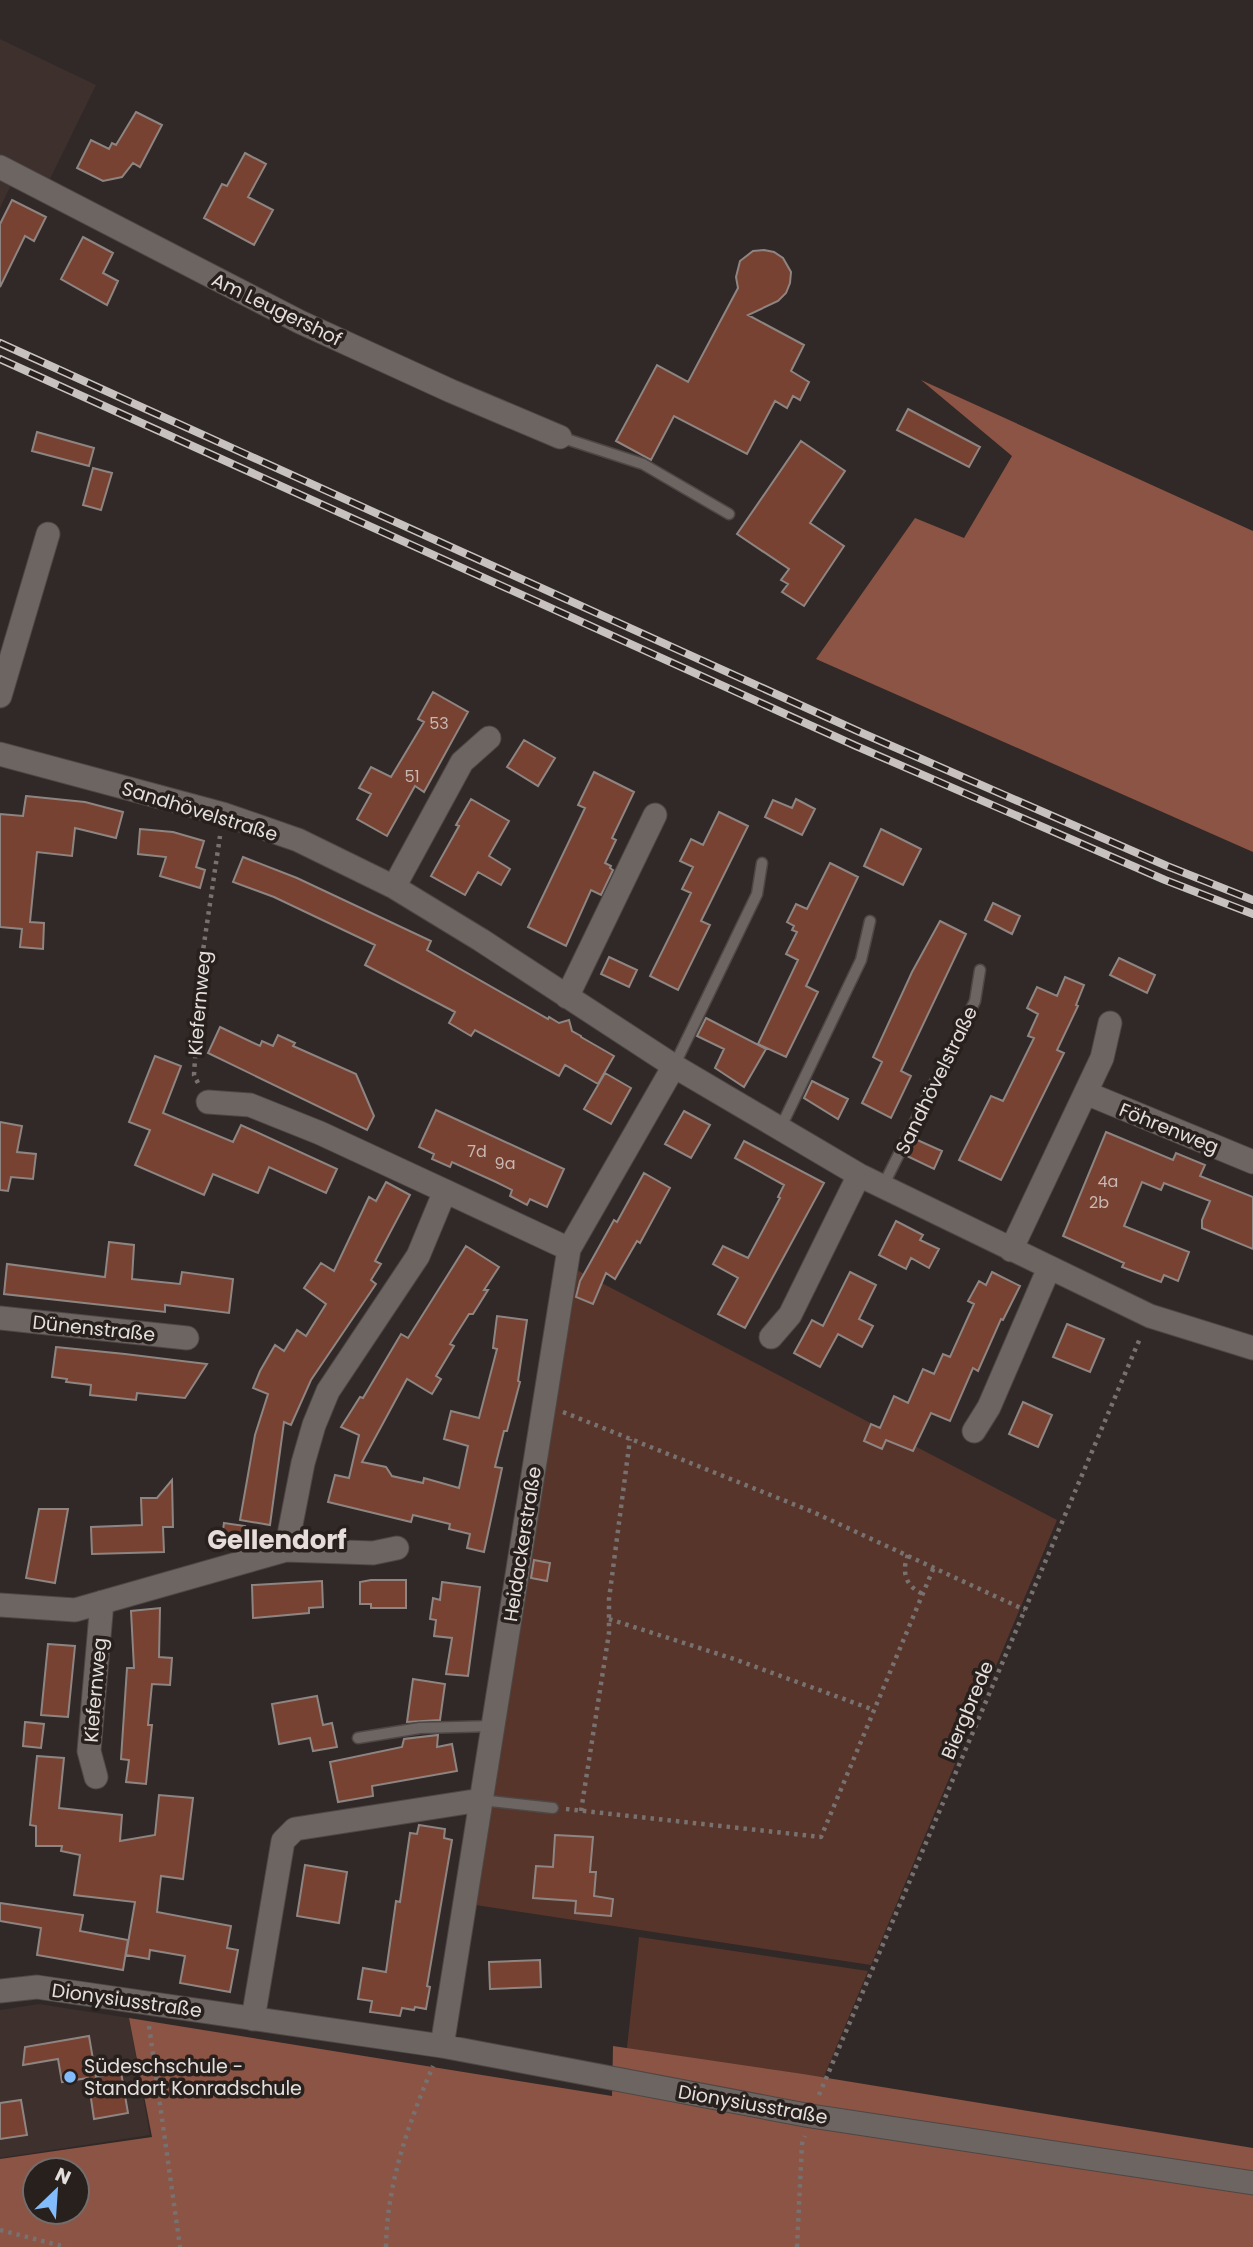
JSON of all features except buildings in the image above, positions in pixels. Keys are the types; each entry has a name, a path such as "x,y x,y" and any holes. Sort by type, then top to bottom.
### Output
{"street":[{"name":"Am Leugershof","path":"0,167 300,322 560,437"},
{"path":"0,696 48,534"},
{"path":"394,887 463,762 489,738"},
{"name":"Sandhövelstraße","path":"0,754 223,814 298,841 394,887 674,1066 859,1175 1150,1316 1253,1348"},
{"path":"567,997 655,815"},
{"path":"1011,1250 1102,1058 1110,1023"},
{"name":"Heidackerstraße","path":"442,2046 569,1249 674,1066"},
{"name":"Föhrenweg","path":"1086,1093 1253,1162"},
{"path":"208,1102 250,1105 320,1133 569,1249"},
{"path":"771,1337 790,1315 859,1175"},
{"path":"286,1550 303,1462 314,1424 328,1391 418,1256 445,1191"},
{"path":"974,1431 989,1407 1049,1268"},
{"name":"Dünenstraße","path":"0,1318 187,1338"},
{"path":"0,1605 75,1610 286,1550 373,1553 397,1548"},
{"name":"Kiefernweg","path":"96,1777 89,1751 102,1602"},
{"path":"253,2019 282,1841 295,1829 481,1800"},
{"name":"Dionysiusstraße","path":"0,1991 37,1987 442,2046 811,2116 1253,2183"}],"lane":[{"path":"560,437 643,464 729,514"},
{"path":"674,1066 757,894 762,863"},
{"path":"780,1129 861,960 870,921"},
{"name":"Sandhövelstraße","path":"883,1186 975,1001 981,970"},
{"path":"358,1738 420,1728 493,1726"},
{"path":"481,1800 553,1808"}],"path":[{"name":"Kiefernweg","path":"208,1102 194,1075 201,964 223,814"},
{"name":"Biergbrede","path":"797,2247 802,2144 811,2116 1150,1316"},
{"path":"544,1405 813,1511 1025,1609"},
{"path":"581,1811 609,1633 608,1599 630,1439"},
{"path":"908,1555 904,1565 906,1579 915,1591 923,1594"},
{"path":"553,1808 821,1837 934,1567"},
{"path":"609,1619 734,1659 874,1710"},
{"path":"146,2003 180,2247"},
{"path":"386,2247 386,2224 393,2181 422,2091 442,2046"},
{"path":"1,2230 66,2247"}],"shaded area":[{"path":"0,39 96,85 47,185 10,187 0,208"},
{"path":"921,380 1253,531 1253,852 816,659 915,518 964,538 1012,456"},
{"path":"571,1267 1057,1520 871,1965 469,1904"},
{"path":"639,1937 868,1971 810,2110 624,2075"},
{"name":"Südeschschule - Standort Konradschule","path":"39,2004 129,2018 150,2135 0,2158 0,2010"},
{"path":"129,2018 612,2096 613,2046 803,2074 1253,2148 1253,2247 0,2247 0,2159 152,2137"}],"railway":[{"path":"0,343 862,733 1167,866 1253,900"},
{"path":"0,359 856,746 1165,880 1253,914"}],"place":[{"name":"Südeschschule - Standort Konradschule","path":"70,2077"}],"district":[{"name":"Gellendorf","path":"277,1540"}]}
